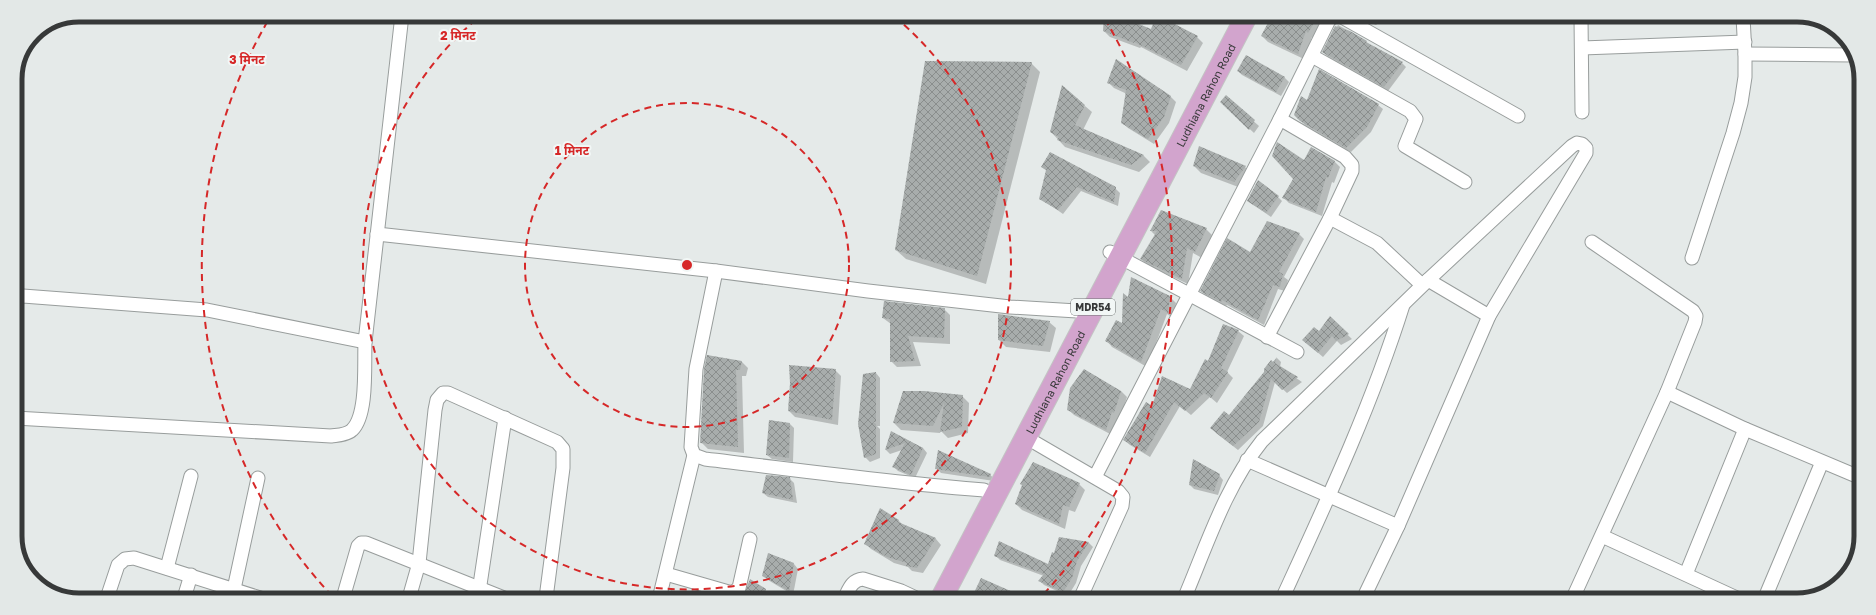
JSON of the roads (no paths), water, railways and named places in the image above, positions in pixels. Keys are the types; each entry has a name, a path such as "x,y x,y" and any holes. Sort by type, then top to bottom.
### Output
{"main road":[{"name":"Ludhiana Rahon Road","path":"944,593 1027,438 1088,317 1115,255 1227,22"},
{"name":"Ludhiana Rahon Road","path":"931,593 1077,311 1115,255 1243,22"}],"street":[{"path":"22,418 331,436 342,435 352,431 362,406 365,342 401,22"},
{"path":"1095,477 1188,294 1280,120 1328,22"},
{"path":"1351,22 1518,116"},
{"path":"1581,22 1582,112"},
{"path":"1692,258 1733,133 1741,103 1745,77 1743,22"},
{"path":"1582,48 1745,48 1848,55"},
{"path":"1312,56 1410,111 1416,119 1405,146 1465,182"},
{"path":"1267,337 1330,218 1352,171 1352,165 1345,157 1280,120"},
{"path":"1187,593 1235,480 1247,460 1262,441 1425,283 1572,146 1577,143 1582,144 1586,148 1586,153 1489,316 1398,526 1367,593"},
{"path":"1330,218 1377,244 1425,283 1489,316"},
{"path":"377,234 716,271 876,292 1010,306 1077,311"},
{"path":"1575,593 1667,392 1696,322 1696,316 1693,311 1592,242"},
{"path":"1115,255 1297,352"},
{"path":"660,593 694,455 691,447 696,369 716,271"},
{"path":"22,296 207,310 365,342"},
{"path":"1285,593 1330,495 1388,352 1404,303"},
{"path":"1667,392 1745,429 1854,475"},
{"path":"411,593 419,563 435,410 438,400 443,393 448,393 557,442 563,449 563,468 547,593"},
{"path":"479,593 504,418"},
{"path":"1686,574 1745,429"},
{"path":"1027,438 1118,491 1122,497 1122,506 1083,593"},
{"path":"694,455 705,459 854,478 916,485 984,490"},
{"path":"1247,460 1398,526"},
{"path":"1767,593 1822,462"},
{"path":"167,568 190,476"},
{"path":"234,589 258,478"},
{"path":"1602,536 1726,593"},
{"path":"666,574 732,593 736,592 739,588 750,539"},
{"path":"344,593 358,546 361,543 366,543 419,563 477,593"},
{"path":"109,593 118,565 124,559 134,558 246,593"},
{"path":"186,593 191,575"},
{"path":"847,593 852,582 856,579 863,579 905,593"}]}
